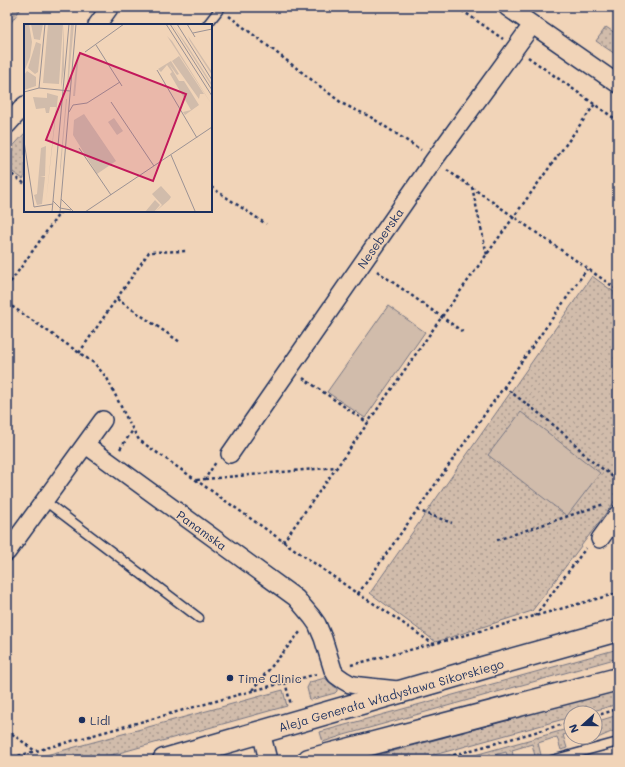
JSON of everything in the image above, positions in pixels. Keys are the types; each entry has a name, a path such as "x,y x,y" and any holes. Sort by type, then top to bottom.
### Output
{"main road":[{"name":"Aleja Generała Władysława Sikorskiego","path":"164,760 618,630"},
{"path":"309,760 618,679"}],"street":[{"path":"98,24 110,7"},
{"path":"507,7 618,84"},
{"name":"Neseberska","path":"230,454 434,160 532,24"},
{"path":"7,125 24,106"},
{"path":"7,552 103,420"},
{"name":"Panamska","path":"86,445 296,598 317,624 333,670"},
{"path":"600,539 614,508"},
{"path":"333,670 336,675 350,684 406,691"},
{"path":"261,732 268,760"}],"lane":[{"path":"208,24 220,8"},
{"path":"45,501 199,618"},
{"path":"552,760 618,742"}],"path":[{"path":"457,7 618,121"},
{"path":"220,8 342,104 370,116 618,290"},
{"path":"283,542 441,318 595,104"},
{"path":"7,171 24,183"},
{"path":"471,187 487,255"},
{"path":"212,188 266,224"},
{"path":"7,287 59,212"},
{"path":"79,353 149,252 187,251"},
{"path":"364,262 441,318 463,332"},
{"path":"358,594 587,269"},
{"path":"117,299 180,342"},
{"path":"7,303 94,364 107,378 139,440 283,542 433,644"},
{"path":"290,368 368,423"},
{"path":"504,387 564,433 588,458 616,480 618,484"},
{"path":"205,479 337,467"},
{"path":"497,540 614,508"},
{"path":"417,510 452,524"},
{"path":"534,616 588,547 600,539"},
{"path":"7,759 252,691 433,644 618,593"},
{"path":"252,691 305,626"},
{"path":"603,714 618,709"},
{"path":"436,760 563,724"},
{"path":"7,730 35,751"}],"shaded area":[{"path":"7,7 22,7 7,28"},
{"path":"606,27 618,35 618,56 596,41"},
{"path":"24,134 23,179 7,168 7,153"},
{"path":"592,276 618,295 618,497 532,611 436,642 370,593"},
{"path":"388,306 425,332 365,418 327,392"},
{"path":"521,412 600,473 567,516 488,455"},
{"path":"618,649 618,658 323,742 320,732"},
{"path":"325,678 337,689 337,691 335,693 310,700 307,688 310,682"},
{"path":"283,690 287,706 94,760 28,760"},
{"path":"618,691 618,704 603,708 603,705 564,705"},
{"path":"563,705 563,719 416,760 361,760"},
{"path":"618,715 618,729 603,736 603,720"},
{"path":"563,730 563,745 566,745 567,748 561,750 557,737 538,743 541,755 538,757 535,756 532,744 512,750 514,760 509,760 506,752 476,760 457,760"}],"place":[{"name":"Time Clinic","path":"230,678"},
{"name":"Lidl","path":"82,720"}]}
